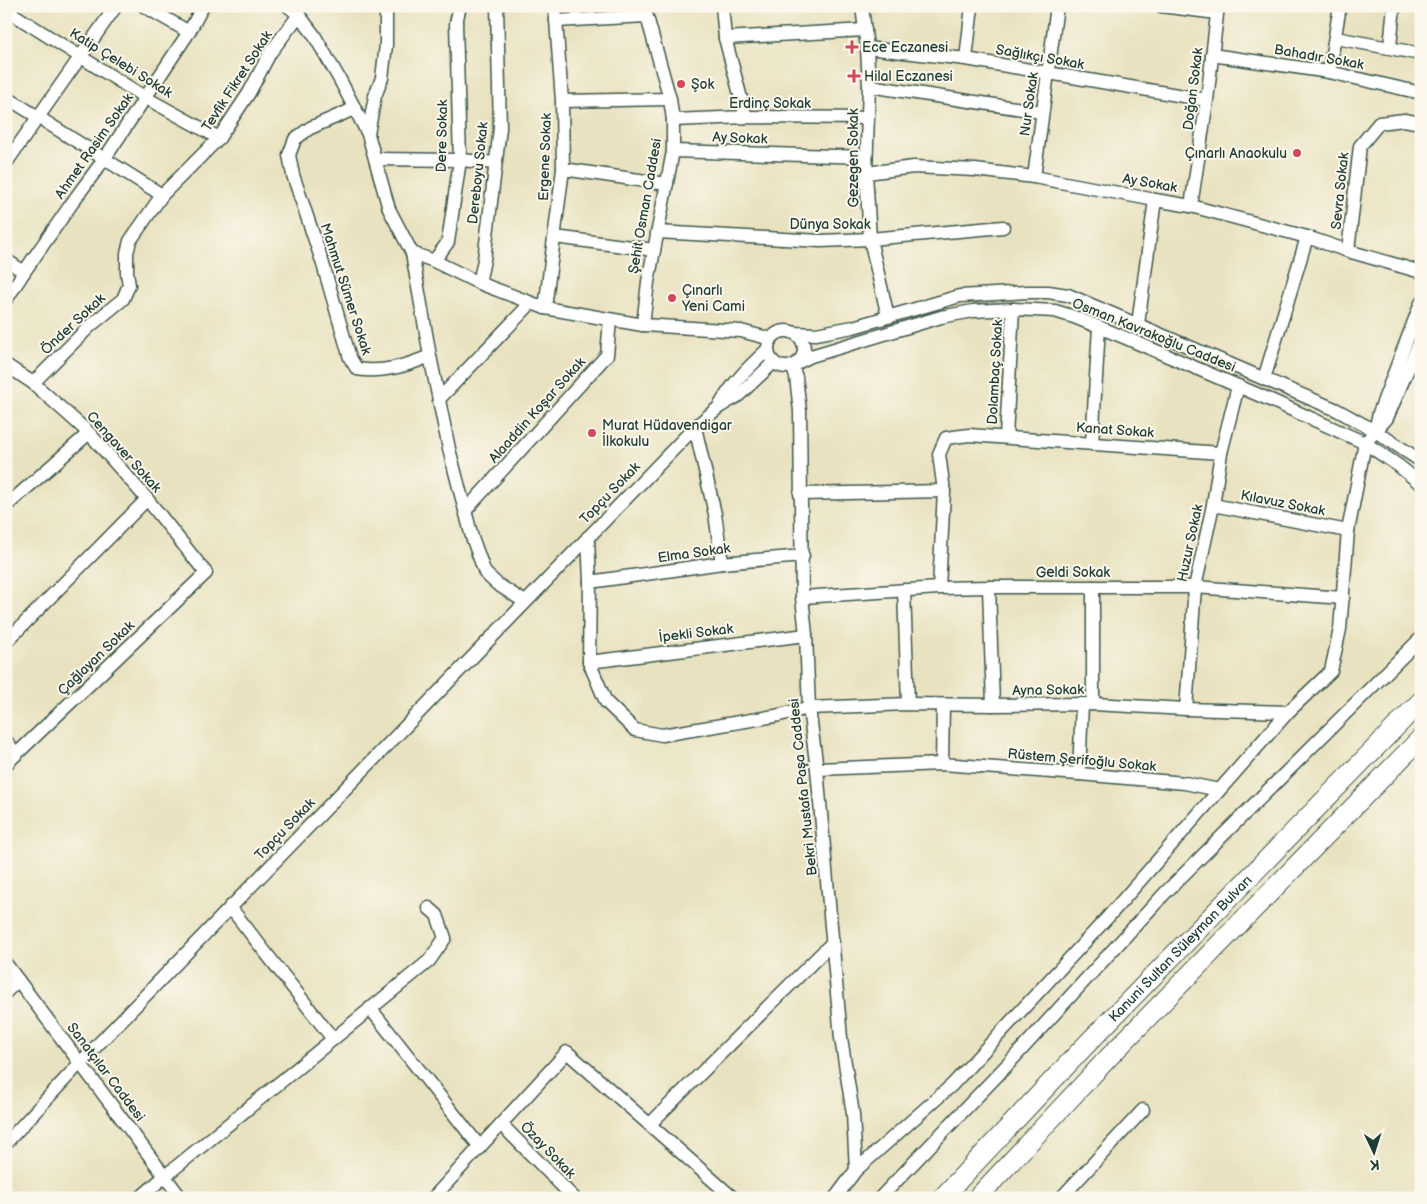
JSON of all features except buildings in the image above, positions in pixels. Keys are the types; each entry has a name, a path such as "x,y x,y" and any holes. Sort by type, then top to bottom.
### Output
{"highway":[{"name":"Kanuni Sultan Süleyman Bulvarı","path":"942,1198 1084,1048 1421,701"},
{"name":"Kanuni Sultan Süleyman Bulvarı","path":"977,1198 1109,1058 1421,738"}],"street":[{"path":"6,163 116,6"},
{"path":"144,6 189,32"},
{"name":"Ahmet Rasim Sokak","path":"6,300 146,98 189,32 202,6"},
{"path":"288,6 299,15 314,35 368,134 389,209 412,253 449,449 472,537 484,573 497,584 526,602"},
{"path":"368,134 375,96 382,78 386,45 386,6"},
{"name":"Dere Sokak","path":"434,261 448,242 460,160 456,23 460,6"},
{"name":"Dereboyu Sokak","path":"479,283 484,260 500,128 497,6"},
{"name":"Ergene Sokak","path":"546,308 563,169 562,101 555,6"},
{"path":"722,6 725,38 746,117"},
{"name":"Gezegen Sokak","path":"862,6 869,86 866,173 870,239 888,317"},
{"path":"966,59 972,6"},
{"name":"Nur Sokak","path":"1034,177 1057,6"},
{"path":"1161,6 1218,10"},
{"path":"1329,72 1340,6"},
{"path":"1390,47 1394,6"},
{"name":"Katip Çelebi Sokak","path":"8,10 146,98 219,138"},
{"name":"Doğan Sokak","path":"1192,206 1218,10"},
{"path":"556,21 645,11"},
{"name":"Şehit Osman Caddesi","path":"643,325 648,282 673,151 673,120 670,99 645,11"},
{"name":"Tevfik Fikret Sokak","path":"129,285 127,253 130,241 162,195 219,138 248,93 270,53 299,15"},
{"path":"725,38 865,30"},
{"path":"1336,38 1421,54"},
{"name":"Sağlıkçı Sokak","path":"867,48 966,59 1207,100"},
{"name":"Bahadır Sokak","path":"1212,55 1329,72 1421,93"},
{"path":"869,86 1042,112"},
{"path":"6,98 162,195"},
{"path":"562,101 670,99"},
{"name":"Mahmut Sümer Sokak","path":"354,109 310,128 295,139 289,155 293,175 322,261 350,358 357,369 371,371 394,369 430,356"},
{"name":"Erdinç Sokak","path":"673,120 746,117 867,118"},
{"name":"Sevra Sokak","path":"1348,251 1360,146 1379,123 1404,120 1421,124"},
{"name":"Ay Sokak","path":"673,151 866,157"},
{"path":"376,159 460,160 495,163"},
{"name":"Ay Sokak","path":"866,173 914,167 975,170 1034,177 1192,206 1307,237 1421,272"},
{"path":"563,169 667,184"},
{"path":"1138,324 1154,200"},
{"name":"Dünya Sokak","path":"657,232 821,241 870,239 1003,227"},
{"path":"555,237 654,250"},
{"path":"1264,379 1307,237"},
{"path":"412,253 434,261 479,283 546,308 643,325 740,331 769,345 769,356 773,362 782,367 795,364 804,352 801,340 794,333"},
{"path":"6,260 24,272"},
{"name":"Önder Sokak","path":"33,383 90,326 123,298 129,285"},
{"name":"Osman Kavrakoğlu Caddesi","path":"769,345 775,335 780,332 816,334 852,327 960,296 1028,292 1068,295 1337,410 1421,461"},
{"path":"439,399 531,303"},
{"path":"1375,432 1379,413 1421,303"},
{"name":"Osman Kavrakoğlu Caddesi","path":"795,364 811,356 941,317 973,311 1013,309 1055,311 1099,327 1238,386 1365,443 1399,466 1421,484"},
{"name":"Dolambaç Sokak","path":"1006,438 1013,309"},
{"name":"Alaaddin Koşar Sokak","path":"465,511 607,355 610,320"},
{"path":"1092,444 1099,327"},
{"path":"834,1198 856,1170 952,1085 1108,917 1288,712 1331,671 1340,629 1348,530 1365,443 1387,418 1417,362 1421,339"},
{"name":"Topçu Sokak","path":"719,407 727,391 769,345"},
{"name":"Topçu Sokak","path":"6,1142 80,1062 695,427 719,407 739,395 773,362"},
{"name":"Bekri Mustafa Paşa Caddesi","path":"795,364 800,411 802,597 806,635 808,708 817,769 841,1038 853,1114 856,1170"},
{"name":"Cengaver Sokak","path":"6,365 33,383 89,433 147,499 206,573"},
{"name":"Huzur Sokak","path":"1186,709 1195,587 1213,505 1221,453 1238,386"},
{"path":"695,427 715,514 722,563"},
{"path":"6,506 89,433"},
{"name":"Kanat Sokak","path":"944,491 939,454 946,438 969,435 1221,453"},
{"path":"800,494 944,491 940,588"},
{"path":"6,642 147,499"},
{"name":"Kılavuz Sokak","path":"1213,505 1348,530"},
{"name":"Topçu Sokak","path":"588,537 590,582 589,662"},
{"name":"Elma Sokak","path":"590,582 722,563 802,556"},
{"name":"Çağlayan Sokak","path":"6,764 206,573"},
{"path":"989,587 993,705"},
{"path":"1079,774 1088,704 1093,587"},
{"name":"Geldi Sokak","path":"802,597 940,588 1195,587 1343,598"},
{"path":"904,590 908,704"},
{"name":"İpekli Sokak","path":"589,662 806,635"},
{"path":"880,1198 1010,1062 1166,892 1421,638"},
{"name":"Ayna Sokak","path":"589,662 606,702 635,730 662,735 775,716 808,708 908,704 1088,704 1288,712"},
{"path":"942,764 943,705"},
{"path":"6,741 16,754"},
{"name":"Rüstem Şerifoğlu Sokak","path":"817,769 942,764 1186,783 1219,790"},
{"path":"230,908 333,1039"},
{"path":"140,1198 429,961 445,938 437,915 429,908"},
{"path":"650,1124 833,942"},
{"name":"Sanatçılar Caddesi","path":"6,964 181,1198"},
{"path":"6,992 18,980"},
{"path":"370,1008 480,1147"},
{"path":"433,1198 567,1052 733,1198"},
{"path":"1061,1198 1143,1110"},
{"name":"Özay Sokak","path":"501,1124 574,1198"}],"place":[{"name":"Ece Eczanesi","path":"852,47"},
{"name":"Hilal Eczanesi","path":"854,76"},
{"name":"Şok","path":"681,84"},
{"name":"Çınarlı Anaokulu","path":"1297,153"},
{"name":"Çınarlı Yeni Cami","path":"672,298"},
{"name":"Murat Hüdavendigar İlkokulu","path":"592,433"}]}
